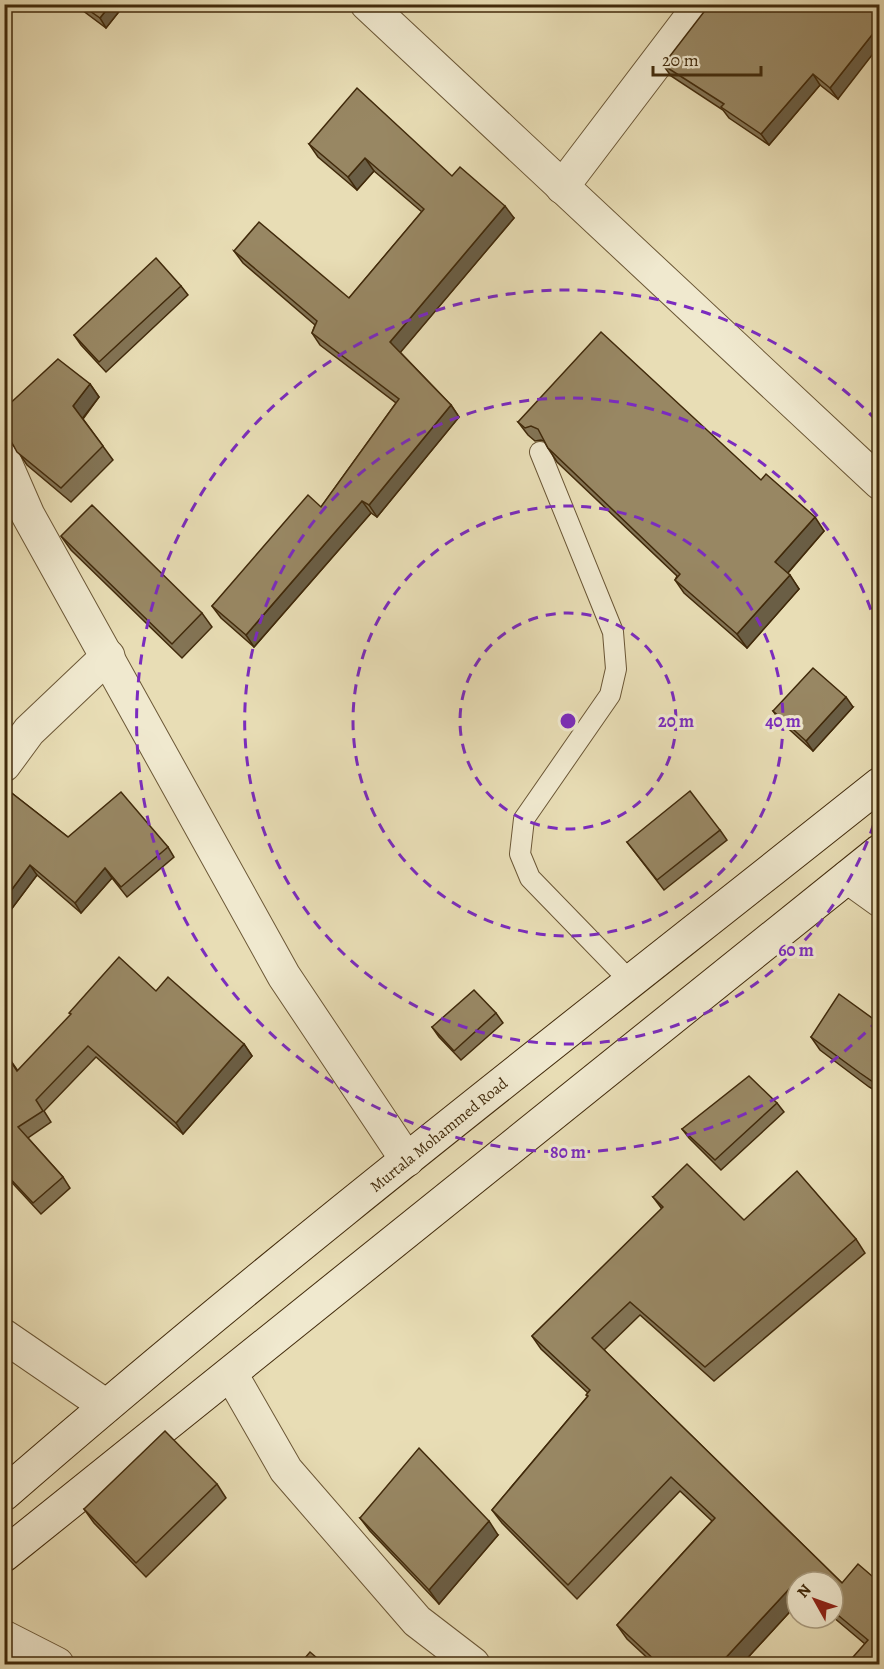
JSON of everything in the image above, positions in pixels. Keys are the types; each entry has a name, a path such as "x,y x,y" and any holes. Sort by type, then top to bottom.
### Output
{"street":[{"path":"367,4 879,483"},
{"path":"562,187 701,4"},
{"path":"4,460 28,515 284,976 407,1160"},
{"path":"4,765 29,731 108,656"},
{"name":"Murtala Mohammed Road","path":"4,1494 106,1406 407,1160 879,784"},
{"path":"10,1540 231,1374 879,851"},
{"path":"848,877 879,900"},
{"path":"4,1336 106,1406"},
{"path":"231,1374 286,1470 417,1621 473,1665"},
{"path":"4,1637 57,1665"}],"lane":[{"path":"540,452 613,632 616,669 610,695 524,819 520,854 530,878 631,982"}],"building":[{"path":"80,4 111,4 100,18"},
{"path":"710,4 879,4 879,10 874,18 879,22 879,26 830,88 813,74 761,134 721,107 724,104 663,65"},
{"path":"357,88 452,176 460,167 505,206 390,342 451,405 369,505 362,501 246,635 212,606 308,495 321,507 399,399 312,333 317,321 234,251 259,222 349,298 424,209 365,158 348,177 309,144"},
{"path":"156,258 181,286 99,362 74,335"},
{"path":"601,332 761,480 766,474 815,517 775,562 790,575 737,634 675,580 680,574 548,448 538,429 531,426 525,428 518,422"},
{"path":"58,359 90,384 73,406 103,446 61,488 17,452 4,431 4,409"},
{"path":"92,505 202,613 172,644 61,536"},
{"path":"813,668 846,697 806,741 773,711"},
{"path":"4,787 68,837 121,792 168,847 121,887 105,868 75,903 30,865 4,900"},
{"path":"690,791 720,830 657,880 627,842"},
{"path":"119,957 156,991 168,977 244,1044 176,1123 88,1046 36,1100 43,1111 18,1127 63,1177 33,1203 4,1172 4,1051 17,1071 71,1014 69,1013"},
{"path":"474,990 496,1013 454,1051 432,1027"},
{"path":"839,994 879,1023 879,1086 811,1037"},
{"path":"749,1076 777,1103 715,1160 682,1129"},
{"path":"687,1164 744,1220 797,1171 856,1239 705,1367 630,1302 592,1338 829,1570 785,1570 785,1593 719,1665 660,1665 617,1625 715,1518 671,1477 568,1585 492,1510 588,1396 586,1395 590,1390 532,1336 663,1207 653,1197"},
{"path":"165,1431 217,1484 136,1563 84,1509"},
{"path":"419,1448 489,1521 429,1590 360,1518"},
{"path":"858,1564 879,1582 879,1665 846,1665 868,1640 845,1621 845,1579"},
{"path":"310,1652 325,1665 299,1665"}]}
